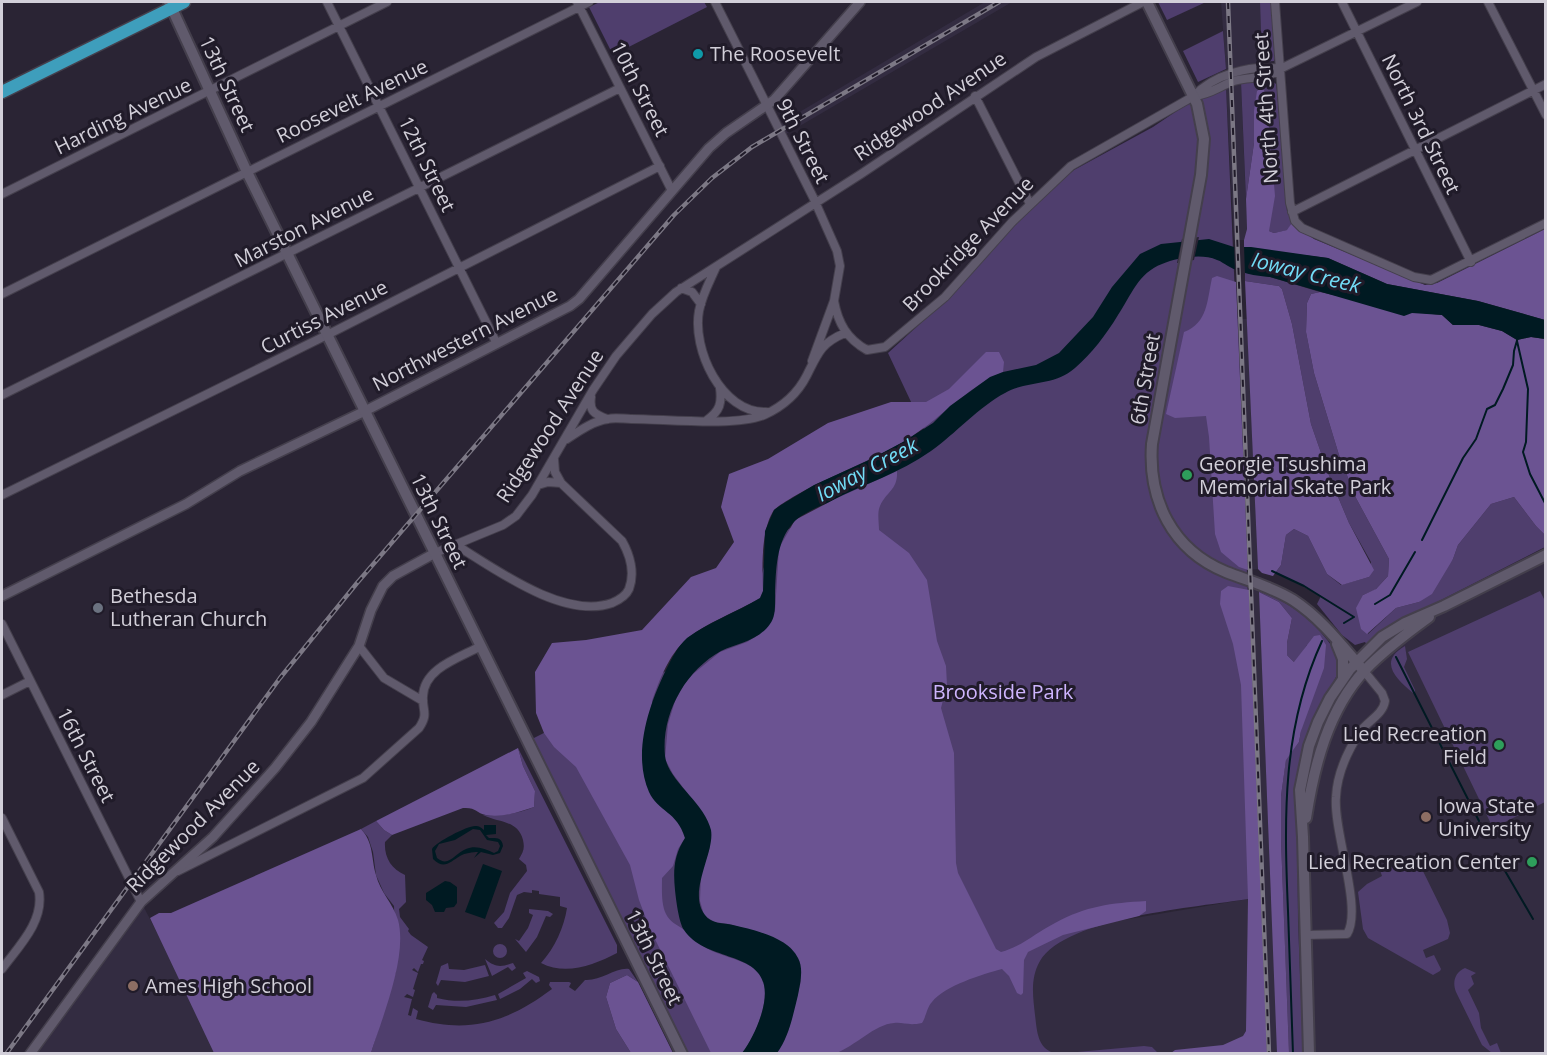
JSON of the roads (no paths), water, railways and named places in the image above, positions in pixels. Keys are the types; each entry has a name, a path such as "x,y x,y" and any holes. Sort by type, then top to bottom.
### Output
{"main road":[{"path":"2,92 170,4 184,2"},
{"name":"6th Street","path":"1145,2 1194,96 1203,125 1204,139 1201,175 1156,415 1151,460 1155,493 1164,516 1182,541 1202,559 1227,573 1266,586 1295,601 1333,636 1364,671"},
{"name":"13th Street","path":"170,4 247,172 682,1053"},
{"path":"1309,1053 1304,837 1300,790 1305,760 1318,722 1343,678 1356,662 1391,631 1405,622 1444,606 1545,555"},
{"path":"1304,837 1313,776 1327,734 1341,704 1364,671 1397,641 1444,606"},
{"path":"1333,636 1343,659 1343,678"}],"street":[{"name":"12th Street","path":"327,2 496,342"},
{"name":"Harding Avenue","path":"2,194 387,2"},
{"name":"Roosevelt Avenue","path":"2,294 579,4 589,2"},
{"name":"9th Street","path":"715,2 837,251 840,266 834,301 812,361"},
{"name":"Northwestern Avenue","path":"2,596 186,504 240,471 365,411 579,299 709,148 726,133 774,100 860,2"},
{"name":"Ridgewood Avenue","path":"30,1053 141,902 213,837 275,768 311,722 359,646 370,610 384,586 393,576 435,553 495,529 516,516 566,439 592,390 633,334 652,314 681,288 815,203 1036,57 1145,2"},
{"name":"North 4th Street","path":"1275,2 1292,212"},
{"name":"North 3rd Street","path":"1342,2 1471,262"},
{"path":"1194,96 1204,95 1235,81 1272,76 1280,69 1417,2"},
{"path":"1488,2 1545,115"},
{"name":"10th Street","path":"579,4 672,191"},
{"name":"Brookridge Avenue","path":"845,333 867,350 885,347 945,297 1030,204 1071,166 1194,96 1203,87 1230,74 1271,68 1280,69"},
{"path":"1545,84 1292,212 1295,221 1302,228 1423,280 1437,278 1545,224"},
{"name":"Marston Avenue","path":"2,395 620,88"},
{"path":"975,96 1030,204"},
{"name":"Curtiss Avenue","path":"2,495 327,335 660,166"},
{"path":"717,266 699,311 702,350 719,387 733,402 746,409 771,412"},
{"path":"681,288 696,295 701,304"},
{"name":"9th Street","path":"834,301 845,333"},
{"path":"592,390 590,406 592,411 595,415 607,419 744,420 762,416 785,403 797,391 807,376 812,361 823,346 832,338 845,333"},
{"path":"707,420 720,409 722,401 719,387"},
{"path":"566,439 586,427 607,419"},
{"path":"456,545 537,593 555,600 599,606 616,601 628,593 632,577 628,552 616,534 561,483 555,472 554,458"},
{"path":"538,485 548,482 561,483"},
{"name":"16th Street","path":"2,624 141,902"},
{"path":"359,646 384,678 423,700"},
{"path":"171,874 363,778 419,728 426,713 423,691 428,677 481,646"},
{"path":"1305,935 1347,934 1351,927 1353,917 1336,816 1338,781 1345,760 1360,732 1382,710 1385,701 1382,693 1364,671"},
{"path":"2,695 30,681"},
{"path":"2,818 39,892 40,902 38,916 33,926 2,969"}],"water":[{"name":"Ioway Creek","path":"1209,239 1234,247 1251,247 1328,258 1387,284 1478,301 1545,320 1545,339 1531,337 1517,340 1502,331 1479,325 1453,325 1442,315 1412,313 1404,316 1270,277 1243,272 1211,258 1189,257 1175,260 1154,268 1141,279 1098,343 1067,374 1005,393 986,405 919,459 811,510 797,519 787,531 780,547 775,610 772,621 760,634 721,651 696,670 686,682 671,710 665,740 665,756 668,765 679,783 702,811 711,830 699,895 700,906 705,915 714,922 751,929 779,940 793,951 800,962 801,976 798,995 790,1026 781,1047 777,1053 742,1053 753,1036 761,1016 764,986 759,973 749,965 694,941 684,930 678,911 674,876 676,857 685,838 677,822 653,799 644,777 642,745 645,729 654,697 673,656 684,641 696,632 760,598 763,591 765,531 774,510 814,485 903,442 933,423 950,406 990,377 1036,365 1059,353 1093,317 1112,287 1140,254 1161,244"},
{"path":"484,825 496,825 496,834 486,835 501,841 503,846 500,853 493,855 481,852 474,858 478,852 469,853 444,864 433,859 432,849 445,839 459,831 478,826 484,830","holes":["473,829 480,830 487,840 498,842 500,846 498,851 494,853 473,847 462,851 449,861 441,861 437,858 435,851 439,844 455,840"]},
{"path":"483,864 502,871 485,919 465,912"},
{"path":"445,881 457,887 457,903 454,907 446,908 444,912 435,912 426,900 426,893"}],"waterway":[{"path":"1422,540 1463,458 1476,439 1487,409 1495,405 1503,389 1513,365 1518,337"},
{"path":"1517,341 1528,389 1526,442 1523,452 1530,474 1546,505"},
{"path":"1375,604 1390,595 1415,552"},
{"path":"1272,571 1304,586 1354,617 1344,623"},
{"path":"1293,1054 1286,841 1288,773 1299,707 1322,641"},
{"path":"1396,657 1479,821"},
{"path":"1501,864 1533,919"}],"railway":[{"path":"6,1054 280,678 357,583 674,215 712,178 752,147 999,2"},
{"path":"1228,2 1269,1054"}],"place":[{"name":"The Roosevelt","path":"698,54"},
{"name":"Georgie Tsushima Memorial Skate Park","path":"1187,475"},
{"name":"Bethesda Lutheran Church","path":"98,608"},
{"name":"Lied Recreation Field","path":"1499,745"},
{"name":"Iowa State University","path":"1426,817"},
{"name":"Lied Recreation Center","path":"1532,862"},
{"name":"Ames High School","path":"133,986"}],"park label":[{"name":"Brookside Park","path":"1003,692"}]}
